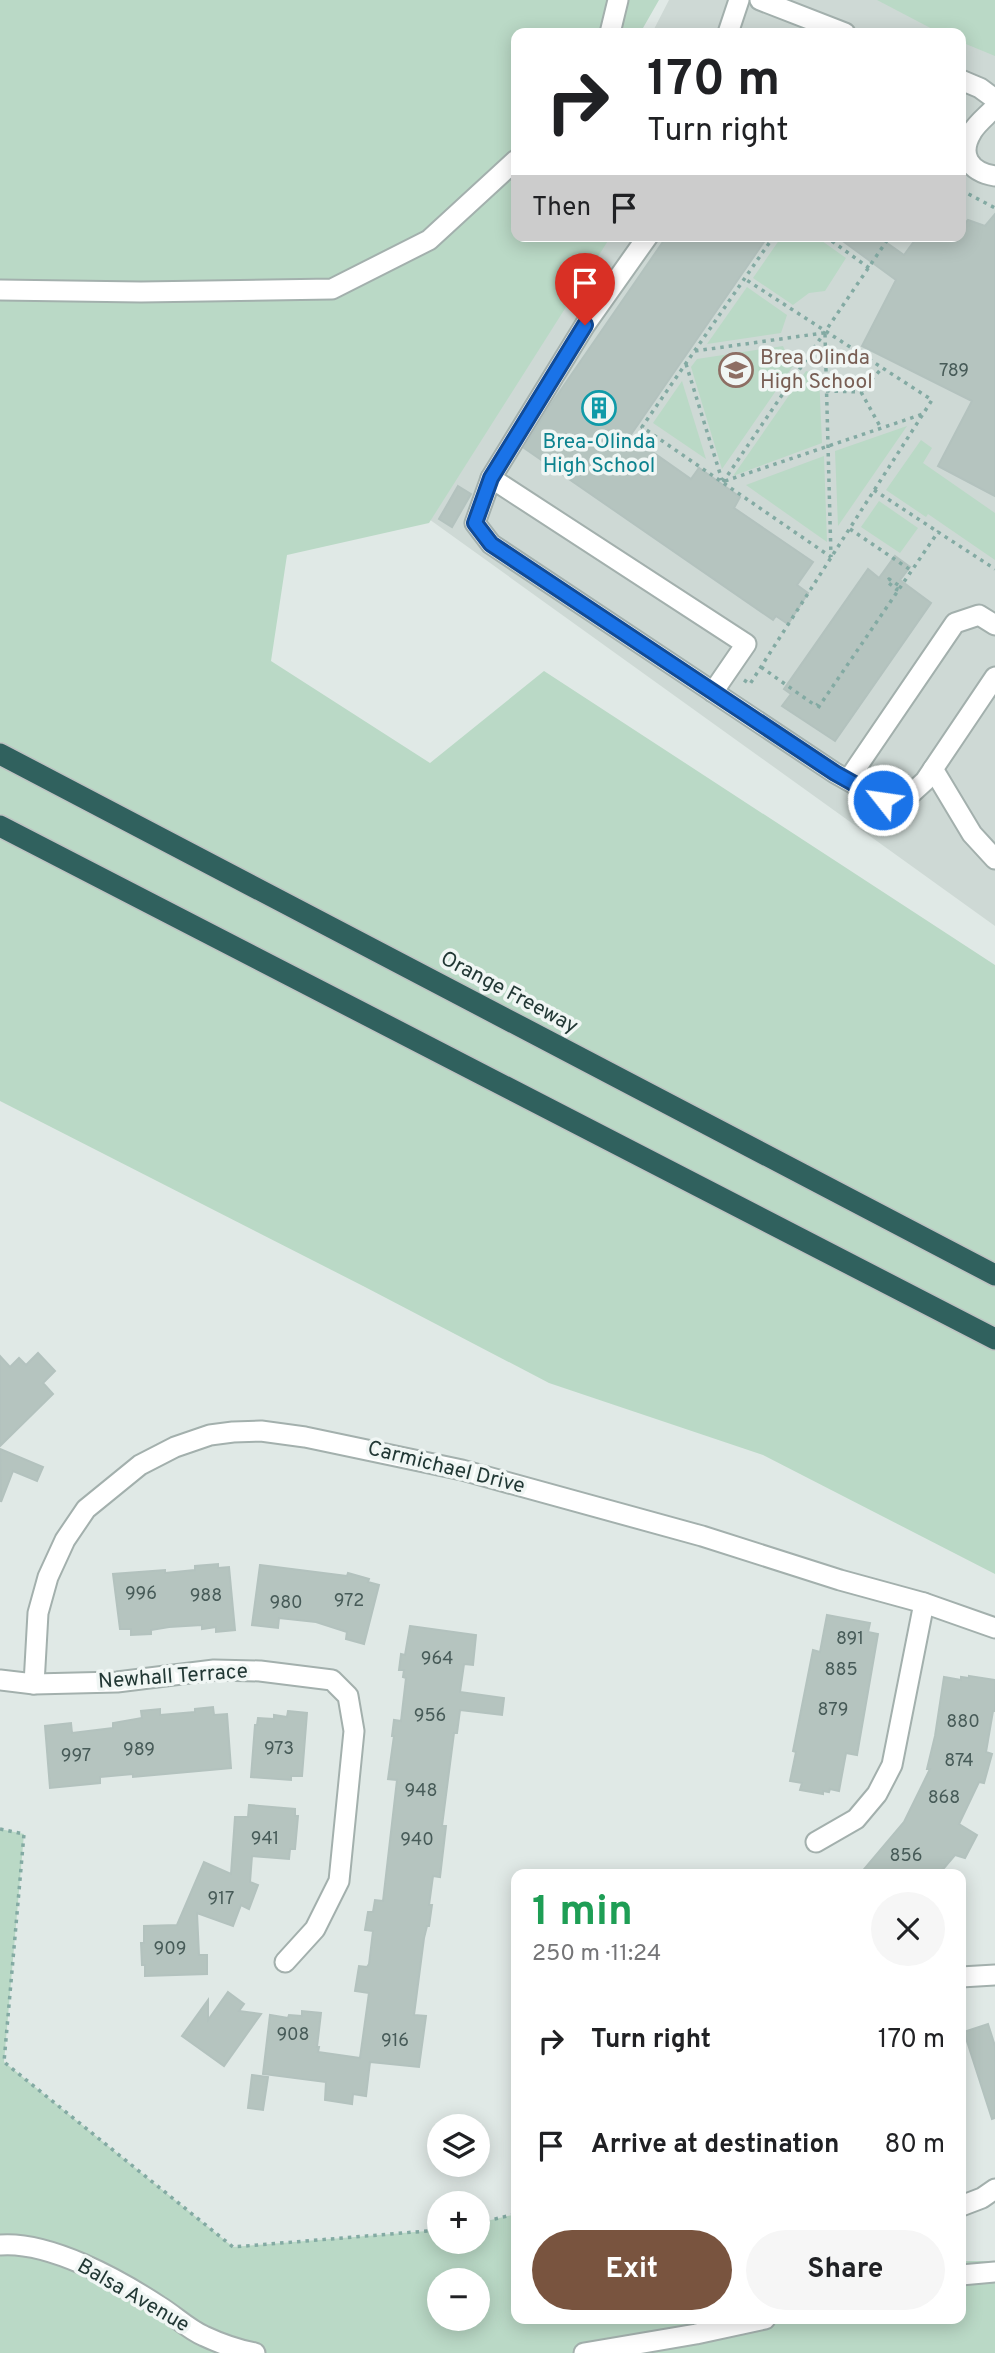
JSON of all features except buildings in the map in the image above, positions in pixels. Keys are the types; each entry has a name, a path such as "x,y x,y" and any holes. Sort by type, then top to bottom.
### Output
{"highway":[{"name":"Orange Freeway","path":"0,754 995,1275"},
{"path":"0,826 995,1339"}],"street":[{"path":"611,28 618,0"},
{"path":"730,28 739,0"},
{"path":"760,0 832,28"},
{"path":"966,82 995,99"},
{"path":"966,135 995,107"},
{"path":"966,156 969,164 982,174 995,176"},
{"path":"0,290 141,292 332,289 429,240 511,165"},
{"path":"644,242 585,325 491,478 475,523 491,544 713,692 883,800 903,801 925,781 995,677"},
{"path":"491,478 746,644 713,692"},
{"path":"848,780 955,623 979,614 995,625"},
{"path":"933,769 972,834 995,859"},
{"name":"Carmichael Drive","path":"34,1684 38,1613 48,1577 65,1540 86,1509 140,1465 175,1447 210,1435 233,1432 261,1431 305,1437 462,1470 702,1536 840,1580 924,1603 995,1628"},
{"path":"816,1842 856,1819 877,1794 892,1765 924,1603"},
{"name":"Newhall Terrace","path":"0,1680 34,1684 117,1682 214,1670 260,1671 332,1680 348,1696 354,1731 339,1881 315,1929 285,1962"},
{"path":"966,1977 995,1975"},
{"path":"966,2204 995,2189"},
{"name":"Balsa Avenue","path":"5,2244 38,2248 65,2256 158,2305 202,2336 255,2353"},
{"path":"966,2275 995,2272"},
{"path":"584,2353 742,2324"}],"path":[{"path":"966,193 995,208"},
{"path":"770,242 642,427 831,557"},
{"path":"833,242 869,268"},
{"path":"723,482 886,242"},
{"path":"742,678 750,684 932,400 745,279"},
{"path":"695,351 825,332"},
{"path":"825,332 831,557"},
{"path":"686,364 723,482"},
{"path":"861,392 882,368"},
{"path":"826,391 861,392"},
{"path":"861,392 881,428"},
{"path":"723,482 923,414"},
{"path":"874,490 995,569"},
{"path":"850,529 912,570"},
{"path":"818,708 938,532"},
{"path":"761,667 816,706 897,589 887,582 889,579 901,587"},
{"path":"0,1829 24,1835 4,2062 233,2247 427,2231"},
{"path":"490,2220 511,2215"}],"shaded area":[{"name":"Brea Olinda High School","path":"669,0 961,0 995,16 995,926 408,504 544,242 966,242 966,28 655,28"}],"green space":[{"path":"0,0 659,0 643,28 511,28 511,242 607,242 429,523 287,555 271,661 430,763 544,671 995,965 995,1574 763,1455 549,1383 0,1101"},
{"path":"877,0 995,0 995,56 966,44 966,28 930,28"},
{"path":"778,242 823,242 846,258 825,291 809,293 793,305 753,278"},
{"path":"747,287 787,315 781,333 707,344"},
{"path":"783,346 795,363 722,469 691,367 697,359"},
{"path":"806,371 819,375 822,443 733,476"},
{"path":"682,381 706,459 653,423"},
{"path":"907,426 838,526 835,451"},
{"path":"921,440 932,448 923,463 995,513 995,560 928,514 926,517 886,490"},
{"path":"824,456 827,542 746,485"},
{"path":"879,501 918,528 900,553 861,527"},
{"path":"0,1829 24,1834 4,2062 233,2247 427,2231 427,2254 490,2254 490,2220 511,2215 511,2324 966,2324 966,2261 995,2261 995,2353 0,2353"}],"place":[{"name":"Brea Olinda High School","path":"736,370"},
{"name":"Brea-Olinda High School","path":"599,408"}],"route":[{"path":"585,325 491,478 475,523 491,544 835,773 883,800"}]}
